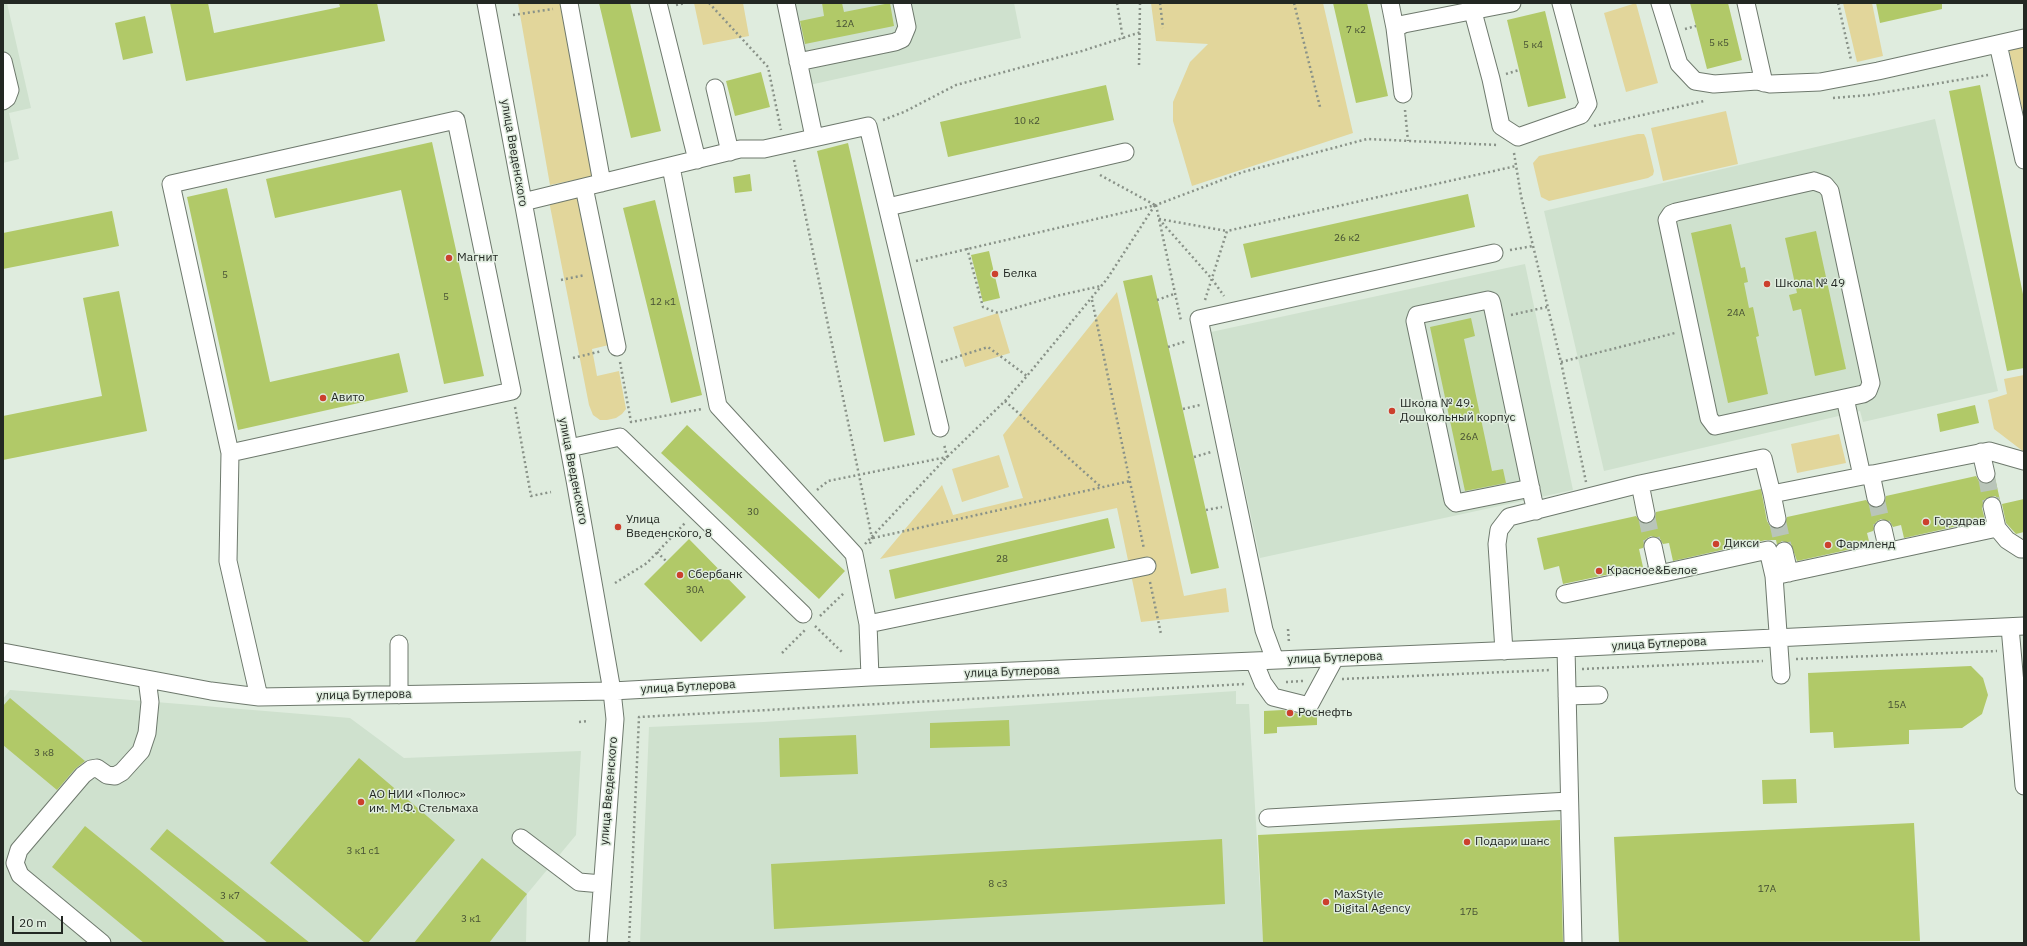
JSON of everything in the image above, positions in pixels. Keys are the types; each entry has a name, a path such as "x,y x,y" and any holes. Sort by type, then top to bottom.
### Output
{"street":[{"name":"улица Введенского","path":"486,3 569,448 612,691 615,719 598,943"},
{"path":"658,3 697,160"},
{"path":"786,3 814,137"},
{"path":"798,62 895,42 902,39 907,27 902,3"},
{"path":"1390,3 1395,28 1403,94"},
{"path":"1395,28 1404,24 1473,12 1512,3"},
{"path":"1473,12 1491,79 1501,126 1518,137 1581,115 1588,104 1561,3"},
{"path":"1660,3 1679,64 1695,81 1714,84 1757,81 1764,83 1820,82 1855,76 2024,38"},
{"path":"1746,3 1764,83"},
{"path":"569,4 602,183"},
{"path":"1998,44 2024,160"},
{"path":"3,61 10,90 9,95 3,101"},
{"path":"716,88 730,152"},
{"path":"230,453 512,391 456,120 171,184 230,453 228,561 260,697"},
{"path":"523,202 671,167 730,152 740,148 764,149 868,126 940,428"},
{"path":"888,207 1126,152"},
{"path":"671,167 718,406 854,554 868,624 870,677"},
{"path":"1814,181 1820,182 1830,191 1871,383 1868,391 1863,394 1715,426 1709,418 1690,330 1667,225 1667,220 1671,214 1814,181"},
{"path":"584,187 603,271 617,347"},
{"path":"1275,660 1264,630 1199,319 1494,253"},
{"path":"1531,488 1458,503 1454,502 1415,321 1417,315 1488,300 1492,304 1536,511"},
{"path":"1845,398 1867,475 1876,498"},
{"path":"569,448 620,437 803,614"},
{"path":"1772,494 1981,452 1989,451 2024,461"},
{"path":"1981,452 1986,474"},
{"path":"1504,651 1497,544 1499,530 1509,517 1640,484 1763,458 1777,519"},
{"path":"1640,484 1646,514"},
{"path":"1992,506 1997,528 2006,540 2021,549 2024,549"},
{"path":"1781,574 1997,528"},
{"path":"1883,529 1888,551"},
{"path":"1653,546 1659,574"},
{"path":"1565,594 1768,550 1781,574"},
{"path":"1781,667 1781,574 1784,551"},
{"path":"868,624 1147,566"},
{"path":"2017,626 2012,650 2024,786"},
{"name":"улица Бутлерова","path":"3,652 211,691 260,697 612,691 870,677 1504,651 2017,626"},
{"path":"399,644 399,695"},
{"path":"1566,648 1573,943"},
{"path":"1254,661 1263,683 1273,697 1309,706 1336,658"},
{"path":"102,943 20,875 15,863 19,850 83,775 91,768 97,768 107,775 115,776 122,772 141,750 147,733 150,702 147,679"},
{"path":"1567,696 1599,695"},
{"path":"1268,818 1569,801"},
{"path":"521,838 579,882 602,884"}],"path":[{"path":"709,3 768,67 787,143 872,538"},
{"path":"1117,3 1123,39"},
{"path":"1139,65 1141,32 1140,3"},
{"path":"1160,3 1163,28"},
{"path":"1294,3 1320,107"},
{"path":"1838,3 1855,76"},
{"path":"514,15 569,4"},
{"path":"868,126 904,112 956,85 1123,39 1141,32"},
{"path":"1403,94 1408,141"},
{"path":"1590,127 1705,100"},
{"path":"902,264 1156,205 1243,172 1367,139 1499,145"},
{"path":"1514,152 1533,246 1561,362 1583,469"},
{"path":"1235,311 1212,279 1159,219 1227,231 1516,166"},
{"path":"1118,186 1156,205"},
{"path":"872,538 947,457 1005,401 1027,376 1102,286 1156,205"},
{"path":"1199,319 1227,231"},
{"path":"1494,253 1533,246"},
{"path":"967,248 983,307 998,313 1056,296 1102,286"},
{"path":"561,280 603,271"},
{"path":"1157,300 1174,294"},
{"path":"1092,299 1161,634"},
{"path":"1495,319 1547,306"},
{"path":"1561,362 1690,330"},
{"path":"1168,347 1187,341"},
{"path":"573,358 617,347 631,422 718,406"},
{"path":"926,368 988,347 1027,376"},
{"path":"512,391 531,496 551,492"},
{"path":"1005,401 1102,487"},
{"path":"1183,409 1201,405"},
{"path":"1194,457 1211,452"},
{"path":"819,488 828,481 947,457"},
{"path":"872,538 1130,481"},
{"path":"1206,510 1224,506"},
{"path":"615,583 647,563 696,511"},
{"path":"657,552 666,562"},
{"path":"803,614 842,652"},
{"path":"629,943 639,717 1263,683 1566,669 1781,667 2012,650"},
{"path":"579,722 590,721"}],"shaded area":[{"path":"3,3 7,3 31,108 9,113 19,159 3,163"},
{"path":"518,3 567,3 599,175 550,185"},
{"path":"694,3 743,3 749,36 703,45"},
{"path":"778,3 1014,3 1021,38 796,88"},
{"path":"1151,3 1323,3 1353,133 1192,186 1173,121 1173,102 1190,62 1208,44 1156,41"},
{"path":"1636,3 1658,83 1626,92 1604,13"},
{"path":"1843,3 1872,3 1883,56 1857,62"},
{"path":"2024,41 2024,116 2008,45"},
{"path":"1726,111 1738,164 1663,181 1651,128"},
{"name":"Школа № 49","path":"1935,119 1998,391 1863,422 1860,411 1604,471 1544,211"},
{"path":"1638,134 1644,134 1646,138 1654,171 1653,175 1648,178 1549,201 1541,197 1533,163 1539,156"},
{"path":"581,194 613,344 592,349 597,376 619,371 626,409 616,418 607,420 600,420 593,415 589,405 549,201"},
{"name":"Школа № 49. Дошкольный корпус","path":"1525,264 1573,490 1260,558 1211,332"},
{"path":"1117,292 1184,596 1226,588 1229,612 1141,622 1117,508 880,559 942,485 953,515 1023,498 1003,435"},
{"path":"998,313 1010,353 965,367 953,327"},
{"path":"2024,375 2024,452 1994,429 1988,400 2007,394 2004,379"},
{"path":"1839,434 1846,463 1797,473 1791,444"},
{"path":"999,455 1009,487 962,502 952,469"},
{"path":"10,690 350,718 404,758 581,751 576,835 527,894 526,943 3,943 3,699"},
{"path":"1236,691 1236,704 1249,704 1263,943 640,943 649,727 764,722"}],"building":[{"path":"170,3 208,3 214,33 340,7 339,3 377,3 385,41 186,81"},
{"path":"599,3 630,3 661,131 631,138"},
{"path":"822,3 842,3 844,12 890,3 894,26 805,44 800,21 824,16"},
{"path":"1333,3 1367,3 1388,96 1356,103"},
{"path":"1690,3 1728,3 1742,60 1707,69"},
{"path":"1876,3 1942,3 1942,9 1880,23"},
{"path":"1545,11 1566,98 1528,107 1507,20"},
{"path":"145,16 153,53 123,60 115,23"},
{"path":"761,72 770,107 735,116 726,81"},
{"path":"1106,85 1114,120 948,157 940,122"},
{"path":"1980,85 2024,299 2024,368 2007,371 1949,91"},
{"path":"432,142 484,376 444,384 401,190 275,218 266,179"},
{"path":"848,143 915,435 884,442 817,151"},
{"path":"750,174 752,191 735,193 733,177"},
{"path":"227,188 270,382 399,353 408,392 238,430 187,197"},
{"path":"1468,194 1475,227 1251,278 1243,244"},
{"path":"655,200 702,395 671,403 623,208"},
{"path":"112,211 119,246 3,269 3,233"},
{"path":"1731,224 1741,268 1745,267 1748,282 1744,283 1749,308 1753,307 1759,336 1756,337 1768,394 1728,403 1691,233"},
{"path":"1816,231 1846,369 1815,376 1801,309 1793,311 1789,295 1797,293 1785,238"},
{"path":"989,251 1000,298 983,302 971,255"},
{"path":"1152,275 1219,568 1191,574 1123,281"},
{"path":"119,291 147,431 3,460 3,416 102,396 83,298"},
{"path":"1471,318 1475,336 1464,339 1492,471 1503,469 1506,483 1465,491 1430,327"},
{"path":"1975,405 1979,423 1940,432 1937,414"},
{"path":"687,425 845,571 819,599 661,453"},
{"path":"1976,476 1983,484 1989,484 1995,478 2000,500 1995,496 1985,499 1982,508 1985,520 1904,538 1901,525 1893,527 1890,522 1881,519 1876,522 1873,531 1867,533 1870,545 1797,561 1791,544 1782,541 1777,545 1776,540 1766,540 1673,561 1669,543 1663,544 1660,539 1651,536 1646,539 1643,548 1639,549 1643,567 1563,584 1559,566 1544,570 1537,538 1636,516 1642,523 1648,524 1655,518 1656,512 1761,489 1767,521 1770,526 1779,529 1784,526 1787,517 1866,500 1873,507 1878,508 1885,501 1886,496"},
{"path":"2024,499 2024,532 2016,534 2006,523 2002,504"},
{"path":"1108,518 1115,548 895,599 889,570"},
{"path":"689,539 746,597 701,642 644,584"},
{"path":"1971,666 1983,678 1988,695 1982,714 1962,728 1909,730 1909,744 1834,748 1833,732 1810,733 1808,673"},
{"path":"10,698 85,761 75,769 57,790 3,745 3,706"},
{"path":"1283,710 1307,716 1311,716 1317,712 1317,725 1277,727 1277,733 1264,734 1264,711"},
{"path":"1009,720 1010,746 930,748 930,723"},
{"path":"856,735 858,774 780,777 779,738"},
{"path":"359,758 455,840 368,943 365,943 270,863"},
{"path":"1796,779 1797,803 1763,804 1762,780"},
{"path":"1560,820 1563,943 1263,943 1258,835"},
{"path":"1914,823 1920,941 1619,943 1614,837"},
{"path":"85,826 226,943 144,943 52,867"},
{"path":"167,829 310,943 268,943 150,849"},
{"path":"1222,839 1225,904 774,929 771,864"},
{"path":"482,858 527,894 489,943 414,943"}],"tunnel":[{"path":"1986,474 1992,506"},
{"path":"1876,498 1883,529"},
{"path":"1646,514 1653,546"},
{"path":"1777,519 1784,551"}],"place":[{"name":"Магнит","path":"449,258"},
{"name":"Белка","path":"995,274"},
{"name":"Школа № 49","path":"1767,284"},
{"name":"Авито","path":"323,398"},
{"name":"Школа № 49. Дошкольный корпус","path":"1392,411"},
{"name":"Горздрав","path":"1926,522"},
{"name":"Улица Введенского, 8","path":"618,527"},
{"name":"Дикси","path":"1716,544"},
{"name":"Фармленд","path":"1828,545"},
{"name":"Красное&Белое","path":"1599,571"},
{"name":"Сбербанк","path":"680,575"},
{"name":"Роснефть","path":"1290,713"},
{"name":"АО НИИ «Полюс» им. М.Ф. Стельмаха","path":"361,802"},
{"name":"Подари шанс","path":"1467,842"},
{"name":"MaxStyle Digital Agency","path":"1326,902"}]}
